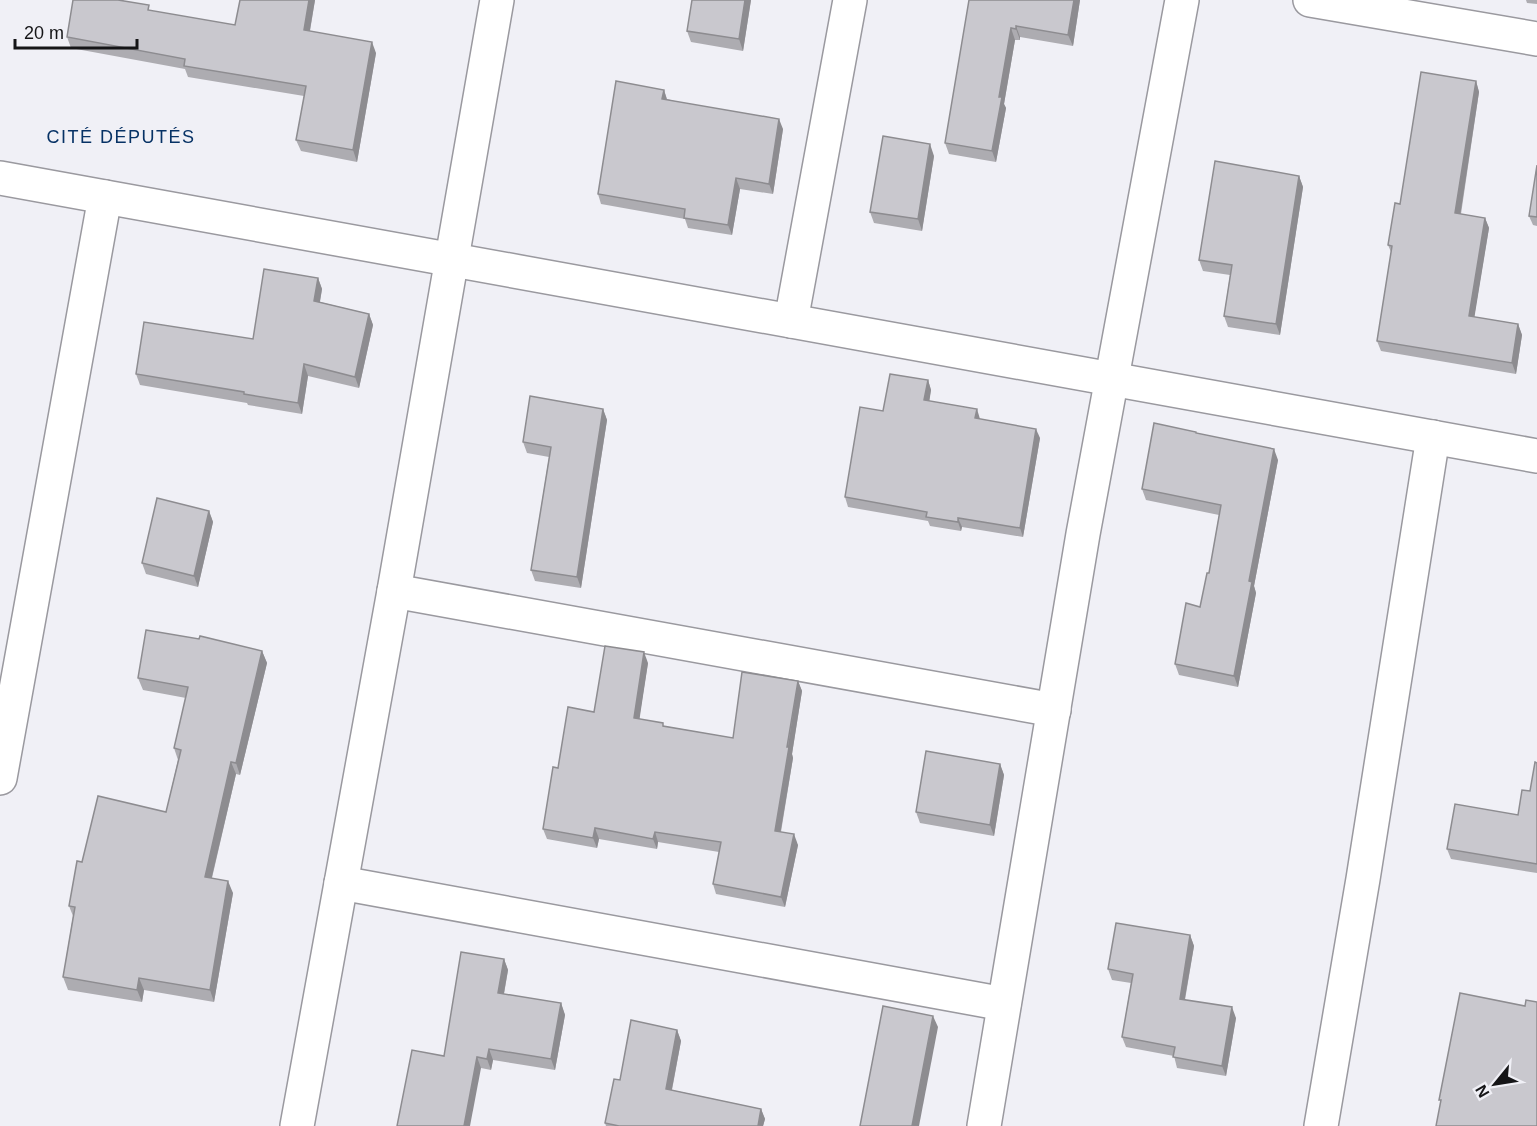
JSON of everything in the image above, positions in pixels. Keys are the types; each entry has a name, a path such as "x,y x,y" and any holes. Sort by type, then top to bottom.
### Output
{"street":[{"path":"297,1126 394,591 497,0"},
{"path":"791,321 850,0"},
{"path":"984,1126 1083,534 1182,0"},
{"path":"1310,0 1537,39"},
{"path":"0,178 1537,456"},
{"path":"0,778 105,197"},
{"path":"1321,1126 1363,879 1433,437"},
{"path":"394,591 1054,710"},
{"path":"341,883 1004,1004"}],"building":[{"path":"73,0 118,0 149,5 148,10 235,25 240,0 309,0 304,30 372,42 353,150 296,140 306,86 184,66 185,59 67,37"},
{"path":"692,0 745,0 739,39 687,31"},
{"path":"969,0 1074,0 1068,35 1016,26 1016,29 1011,28 992,151 945,143"},
{"path":"1421,72 1476,81 1455,213 1485,218 1469,316 1518,324 1512,363 1377,341 1392,246 1388,245 1395,203 1400,204"},
{"path":"616,81 664,90 662,99 779,119 769,184 736,178 728,225 684,218 685,209 598,194"},
{"path":"883,136 930,144 918,219 870,212"},
{"path":"1215,161 1299,176 1276,324 1224,316 1232,265 1199,260"},
{"path":"1537,165 1537,217 1529,216"},
{"path":"264,269 318,278 314,301 369,314 355,377 304,364 298,403 136,374 144,322 253,339"},
{"path":"890,374 928,380 924,400 977,409 975,418 1036,429 1020,528 958,518 958,522 926,517 927,512 845,497 860,407 883,411"},
{"path":"530,396 603,409 577,577 531,570 551,447 523,442"},
{"path":"1154,423 1274,449 1234,676 1175,664 1186,603 1200,607 1207,573 1209,573 1221,505 1142,489"},
{"path":"157,498 209,511 194,576 142,563"},
{"path":"146,630 199,639 200,636 262,651 236,763 231,762 205,877 228,881 210,990 139,978 137,990 63,977 75,907 69,906 77,861 82,862 98,796 166,812 181,750 174,748 188,687 138,678"},
{"path":"605,646 644,652 634,718 663,723 663,726 733,738 742,672 798,681 775,831 794,834 781,897 713,884 721,842 655,832 653,839 595,828 593,838 543,829 553,767 558,768 568,707 594,712"},
{"path":"926,751 1000,764 990,825 916,812"},
{"path":"1535,762 1537,763 1537,864 1447,849 1455,804 1518,815 1522,790 1530,791"},
{"path":"1116,923 1190,935 1180,999 1232,1007 1222,1066 1173,1057 1175,1047 1122,1037 1133,974 1108,969"},
{"path":"461,952 504,959 498,993 561,1003 551,1059 489,1049 487,1059 477,1057 464,1126 397,1126 412,1050 444,1056"},
{"path":"1460,993 1525,1006 1526,1000 1537,1002 1537,1126 1436,1126"},
{"path":"883,1006 933,1016 912,1126 860,1126"},
{"path":"631,1020 677,1030 666,1089 761,1109 758,1126 619,1126 605,1123 614,1079 620,1080"}],"district":[{"name":"CITÉ DÉPUTÉS","path":"121,137"}]}
